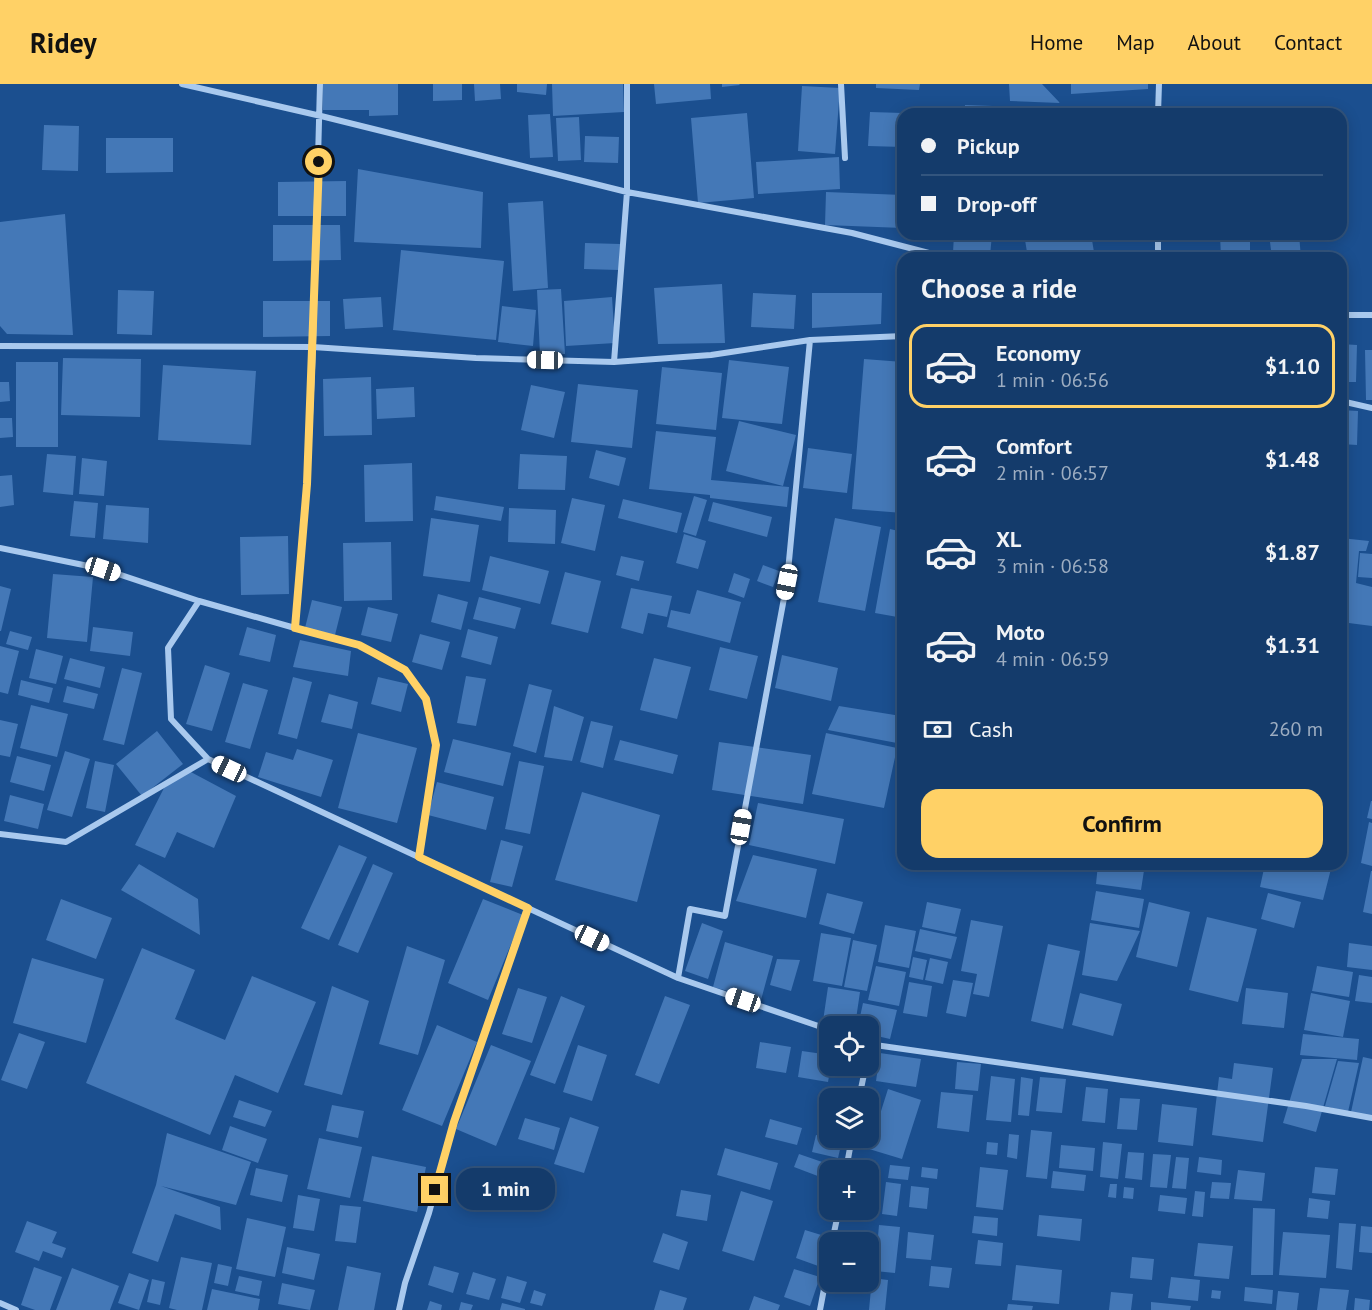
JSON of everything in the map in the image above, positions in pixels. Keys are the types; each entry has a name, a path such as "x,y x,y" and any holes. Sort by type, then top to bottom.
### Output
{"street":[{"path":"182,84 627,192 852,233 925,252"},
{"path":"295,628 307,484 321,84"},
{"path":"614,362 627,192 627,84"},
{"path":"841,84 845,158"},
{"path":"1158,108 1159,84"},
{"path":"1347,315 1372,315"},
{"path":"0,346 313,348 476,358 614,362 711,355 810,340 897,336"},
{"path":"678,978 690,909 725,916 787,582 810,340"},
{"path":"1347,402 1372,408"},
{"path":"0,548 103,569 199,602 359,645 405,670 426,699 436,745 419,857"},
{"path":"199,602 168,648 171,719 208,759 678,978 819,1026"},
{"path":"0,834 66,842 208,759"},
{"path":"399,1310 405,1283 429,1213 454,1122 528,908"},
{"path":"879,1047 1306,1106 1372,1118"},
{"path":"820,1310 823,1292"},
{"path":"0,1303 16,1310"}],"building":[{"path":"323,84 398,84 398,115 369,116 369,110 323,110"},
{"path":"433,84 462,84 462,100 433,101"},
{"path":"474,84 500,84 501,99 475,101"},
{"path":"517,84 547,84 546,95 517,92"},
{"path":"552,84 623,84 624,112 553,116"},
{"path":"654,84 710,84 711,99 656,104"},
{"path":"722,84 739,84 740,85 722,87"},
{"path":"876,84 920,84 919,90 876,88"},
{"path":"1009,84 1042,84 1060,103 1010,101"},
{"path":"1071,84 1148,84 1148,89 1071,94"},
{"path":"802,86 840,88 835,154 798,151"},
{"path":"965,105 993,106 993,108 965,108"},
{"path":"870,112 897,113 897,147 868,146"},
{"path":"747,113 754,198 698,203 691,118"},
{"path":"550,114 553,157 530,158 528,115"},
{"path":"579,117 581,160 558,161 556,118"},
{"path":"44,125 79,126 78,171 42,170"},
{"path":"585,136 619,137 618,163 584,162"},
{"path":"106,138 173,138 173,172 106,173"},
{"path":"839,157 840,189 758,194 756,162"},
{"path":"358,169 483,192 481,248 354,242"},
{"path":"346,181 346,216 278,216 278,182"},
{"path":"826,192 897,195 897,228 825,225"},
{"path":"543,201 548,288 513,291 508,203"},
{"path":"65,214 73,335 7,334 0,326 0,222"},
{"path":"273,225 340,225 341,260 273,261"},
{"path":"954,240 991,240 990,252 953,252"},
{"path":"1025,240 1092,240 1094,252 1027,252"},
{"path":"1220,240 1250,240 1250,252 1221,252"},
{"path":"1270,240 1300,240 1300,252 1271,252"},
{"path":"585,243 620,244 619,270 584,269"},
{"path":"401,250 504,261 496,340 393,330"},
{"path":"722,284 725,343 658,344 654,288"},
{"path":"561,289 565,354 540,355 537,290"},
{"path":"118,290 154,291 152,335 117,334"},
{"path":"753,293 796,295 794,329 751,327"},
{"path":"812,293 882,293 881,324 812,328"},
{"path":"381,297 383,327 345,329 343,299"},
{"path":"612,297 615,343 566,346 564,301"},
{"path":"263,301 330,301 330,336 263,337"},
{"path":"502,306 536,310 533,346 498,342"},
{"path":"1347,344 1357,345 1356,382 1347,382"},
{"path":"1365,350 1372,350 1372,400 1366,400"},
{"path":"63,358 141,359 140,417 61,415"},
{"path":"864,359 897,362 897,513 852,509"},
{"path":"729,360 789,367 782,424 722,418"},
{"path":"16,362 58,362 58,447 16,447"},
{"path":"163,365 256,371 251,445 158,440"},
{"path":"662,367 722,373 716,430 656,424"},
{"path":"371,377 372,435 324,436 323,379"},
{"path":"0,382 9,382 10,401 0,402"},
{"path":"578,384 638,390 632,448 571,442"},
{"path":"531,385 565,392 554,438 521,430"},
{"path":"414,387 415,417 377,419 376,389"},
{"path":"1347,410 1358,411 1357,445 1347,444"},
{"path":"0,418 12,418 13,437 0,438"},
{"path":"739,421 796,435 783,486 726,471"},
{"path":"656,431 716,437 711,480 789,487 787,507 710,498 710,495 649,489"},
{"path":"808,448 852,454 847,493 803,488"},
{"path":"596,450 626,458 619,486 589,478"},
{"path":"47,454 76,456 73,495 43,492"},
{"path":"520,454 567,456 565,490 518,489"},
{"path":"82,458 107,461 104,496 79,494"},
{"path":"412,463 413,521 365,522 364,465"},
{"path":"12,475 14,505 0,507 0,476"},
{"path":"436,496 504,507 501,521 434,510"},
{"path":"694,496 707,500 696,536 683,532"},
{"path":"572,498 605,505 595,551 561,543"},
{"path":"623,499 682,513 677,533 618,518"},
{"path":"74,501 98,503 95,538 70,536"},
{"path":"713,502 772,517 767,537 708,521"},
{"path":"106,505 149,508 148,543 103,539"},
{"path":"509,508 556,510 555,544 508,542"},
{"path":"431,518 479,525 470,582 423,576"},
{"path":"835,518 881,527 865,611 818,602"},
{"path":"890,529 897,531 897,617 875,613"},
{"path":"684,534 706,541 698,569 676,563"},
{"path":"288,536 289,594 241,595 240,537"},
{"path":"1347,539 1369,541 1366,551 1359,551 1356,583 1372,587 1372,626 1347,623"},
{"path":"391,542 392,600 344,601 343,543"},
{"path":"1360,553 1372,554 1372,578 1358,577"},
{"path":"490,556 549,571 540,604 482,590"},
{"path":"621,556 644,561 639,581 616,575"},
{"path":"763,565 779,571 773,587 757,581"},
{"path":"565,572 601,581 588,633 551,624"},
{"path":"734,573 750,579 744,598 728,592"},
{"path":"53,574 93,577 87,642 47,638"},
{"path":"0,586 11,589 1,631 0,631"},
{"path":"631,588 672,596 667,617 648,613 643,634 621,628"},
{"path":"697,590 741,602 730,643 667,627 671,610 690,614"},
{"path":"438,594 468,602 461,630 431,622"},
{"path":"479,597 521,608 515,629 473,619"},
{"path":"312,600 342,607 335,635 305,628"},
{"path":"368,607 398,614 391,642 361,635"},
{"path":"93,627 133,632 130,656 90,651"},
{"path":"247,627 276,635 270,662 239,655"},
{"path":"468,629 498,637 491,665 461,657"},
{"path":"10,631 32,637 28,650 6,644"},
{"path":"420,634 450,642 442,670 412,662"},
{"path":"300,640 351,651 348,676 293,667"},
{"path":"0,646 19,651 8,694 0,692"},
{"path":"720,647 758,656 747,699 709,690"},
{"path":"36,649 63,656 56,684 29,678"},
{"path":"782,655 838,668 831,701 775,688"},
{"path":"70,658 105,667 100,688 64,679"},
{"path":"654,658 691,667 677,719 640,710"},
{"path":"205,665 230,673 212,731 186,724"},
{"path":"122,668 142,673 124,745 103,740"},
{"path":"466,676 486,679 476,726 457,723"},
{"path":"293,677 312,682 297,739 278,734"},
{"path":"378,677 408,684 401,712 371,704"},
{"path":"21,680 53,688 49,703 18,695"},
{"path":"243,683 268,690 250,749 225,742"},
{"path":"529,684 552,690 536,753 513,746"},
{"path":"67,686 98,694 94,709 63,702"},
{"path":"329,694 358,702 352,729 321,722"},
{"path":"31,705 68,714 57,757 20,748"},
{"path":"554,706 584,717 572,761 544,757"},
{"path":"839,706 897,715 897,743 828,730"},
{"path":"0,720 18,724 10,757 0,755"},
{"path":"591,721 613,726 603,768 580,762"},
{"path":"157,731 183,764 142,796 116,764"},
{"path":"358,733 417,748 397,823 338,808"},
{"path":"826,733 897,748 884,808 812,794"},
{"path":"453,739 511,753 503,786 444,772"},
{"path":"620,740 678,755 673,774 614,760"},
{"path":"719,742 811,755 803,804 712,790"},
{"path":"297,749 333,760 321,797 258,777 266,752 293,760"},
{"path":"65,751 90,759 72,817 47,810"},
{"path":"17,756 51,765 44,791 10,782"},
{"path":"95,761 114,765 105,812 86,808"},
{"path":"519,761 544,766 530,834 505,829"},
{"path":"189,771 236,796 214,848 177,832 165,858 135,845 164,788"},
{"path":"437,782 494,797 486,830 428,815"},
{"path":"582,792 660,815 637,902 555,880"},
{"path":"10,795 44,804 38,829 4,821"},
{"path":"1372,801 1372,819 1367,818"},
{"path":"758,803 844,819 835,864 749,845"},
{"path":"1369,822 1372,823 1372,866 1361,863"},
{"path":"501,840 523,846 512,887 490,882"},
{"path":"339,845 367,857 329,940 301,928"},
{"path":"753,855 817,869 806,918 736,901"},
{"path":"139,864 198,899 200,935 121,890"},
{"path":"373,864 393,873 358,953 338,945"},
{"path":"1097,870 1144,870 1141,890 1096,884"},
{"path":"1264,870 1331,870 1323,900 1260,887"},
{"path":"1372,871 1372,914 1363,912"},
{"path":"1096,891 1144,899 1139,928 1091,920"},
{"path":"827,893 863,902 854,934 819,924"},
{"path":"1268,893 1301,902 1294,928 1261,919"},
{"path":"61,899 112,918 96,959 46,940"},
{"path":"483,899 523,915 488,1000 448,983"},
{"path":"927,902 961,909 955,934 922,927"},
{"path":"1149,902 1190,912 1177,967 1136,957"},
{"path":"1207,917 1257,929 1238,1002 1189,990"},
{"path":"971,920 1003,926 989,997 973,994 977,974 961,971"},
{"path":"702,923 723,931 708,979 685,971"},
{"path":"1090,923 1140,931 1117,981 1082,975"},
{"path":"885,925 916,931 909,968 878,962"},
{"path":"920,929 957,937 951,959 915,951"},
{"path":"821,933 851,938 842,986 813,981"},
{"path":"853,940 877,945 867,991 844,987"},
{"path":"725,942 773,956 761,1000 713,987"},
{"path":"1349,943 1372,946 1372,970 1347,967"},
{"path":"1048,944 1080,951 1063,1029 1031,1021"},
{"path":"407,946 445,960 418,1055 379,1044"},
{"path":"142,948 195,970 175,1019 225,1040 252,976 316,1002 278,1093 235,1075 210,1135 86,1083"},
{"path":"913,957 927,960 923,980 909,977"},
{"path":"32,958 104,979 86,1043 13,1023"},
{"path":"930,958 948,962 943,984 925,980"},
{"path":"777,959 800,960 791,991 770,985"},
{"path":"876,966 906,972 899,1006 868,1000"},
{"path":"1317,966 1353,972 1349,997 1312,991"},
{"path":"1359,975 1372,977 1372,1003 1355,1001"},
{"path":"953,980 973,983 966,1017 946,1013"},
{"path":"909,982 932,986 927,1017 903,1013"},
{"path":"332,986 369,1001 342,1095 304,1085"},
{"path":"828,987 860,992 856,1016 824,1016"},
{"path":"518,988 547,997 532,1043 502,1034"},
{"path":"1246,988 1288,993 1284,1028 1242,1024"},
{"path":"1080,993 1122,1004 1113,1036 1072,1025"},
{"path":"1311,993 1350,1001 1343,1037 1304,1030"},
{"path":"561,996 585,1006 555,1084 530,1075"},
{"path":"665,996 690,1005 659,1084 635,1075"},
{"path":"863,1003 897,1010 890,1039 879,1036 879,1016 860,1016"},
{"path":"437,1025 477,1042 442,1126 402,1110"},
{"path":"19,1033 45,1042 27,1089 1,1080"},
{"path":"1303,1034 1359,1039 1357,1060 1300,1055"},
{"path":"760,1042 791,1047 786,1073 756,1068"},
{"path":"491,1045 531,1061 496,1146 456,1129"},
{"path":"578,1045 607,1055 592,1101 563,1092"},
{"path":"802,1051 819,1053 819,1076 829,1076 828,1082 798,1077"},
{"path":"880,1053 921,1059 916,1087 876,1081 877,1076 879,1076"},
{"path":"1363,1057 1372,1059 1372,1117 1351,1112"},
{"path":"1302,1059 1337,1059 1316,1132 1283,1123"},
{"path":"1338,1061 1359,1063 1348,1112 1325,1106"},
{"path":"957,1062 981,1064 978,1091 955,1089"},
{"path":"1234,1063 1273,1068 1263,1142 1212,1135 1219,1077 1232,1079"},
{"path":"991,1076 1015,1079 1011,1122 986,1120"},
{"path":"1021,1077 1033,1079 1029,1116 1018,1115"},
{"path":"1040,1077 1066,1079 1062,1113 1036,1111"},
{"path":"1086,1087 1108,1089 1105,1123 1082,1121"},
{"path":"888,1089 921,1100 902,1159 869,1149 879,1148 879,1117"},
{"path":"941,1092 973,1095 969,1132 937,1128"},
{"path":"1120,1098 1140,1099 1137,1130 1117,1129"},
{"path":"239,1100 272,1111 265,1127 233,1117"},
{"path":"1162,1104 1197,1108 1193,1146 1158,1142"},
{"path":"332,1105 364,1111 358,1138 326,1131"},
{"path":"570,1117 599,1127 584,1173 554,1164"},
{"path":"525,1118 560,1128 554,1150 518,1139"},
{"path":"770,1119 802,1128 797,1145 765,1137"},
{"path":"230,1126 267,1139 258,1163 222,1150"},
{"path":"1031,1130 1052,1132 1047,1179 1026,1177"},
{"path":"167,1133 251,1162 236,1205 161,1186 220,1207 221,1230 175,1214 158,1262 132,1253 156,1185"},
{"path":"1009,1134 1019,1135 1017,1159 1007,1157"},
{"path":"816,1135 819,1136 819,1148 840,1148 838,1158 812,1152"},
{"path":"319,1138 362,1147 350,1198 307,1189"},
{"path":"987,1142 998,1143 997,1155 986,1154"},
{"path":"1103,1142 1122,1144 1118,1179 1100,1177"},
{"path":"1061,1145 1095,1148 1093,1171 1059,1168"},
{"path":"725,1148 778,1163 770,1190 717,1175"},
{"path":"1128,1152 1144,1153 1142,1180 1125,1178"},
{"path":"799,1154 819,1161 819,1176 794,1167"},
{"path":"1153,1154 1171,1155 1167,1188 1150,1187"},
{"path":"372,1156 426,1167 417,1212 363,1201"},
{"path":"1176,1157 1189,1158 1186,1189 1172,1188"},
{"path":"1199,1157 1222,1160 1221,1175 1197,1172"},
{"path":"890,1165 910,1167 908,1180 888,1178"},
{"path":"922,1167 938,1169 937,1179 921,1177"},
{"path":"980,1167 1008,1170 1003,1210 976,1207"},
{"path":"1315,1167 1338,1169 1335,1195 1312,1193"},
{"path":"256,1168 288,1175 282,1202 250,1195"},
{"path":"1238,1170 1265,1173 1262,1201 1234,1199"},
{"path":"1053,1171 1086,1175 1084,1191 1051,1188"},
{"path":"886,1182 901,1184 897,1216 882,1214"},
{"path":"1212,1182 1231,1183 1229,1199 1210,1198"},
{"path":"1110,1184 1117,1184 1116,1198 1108,1197"},
{"path":"911,1186 929,1188 927,1209 909,1207"},
{"path":"1124,1187 1134,1188 1133,1199 1123,1198"},
{"path":"681,1190 711,1195 707,1221 676,1216"},
{"path":"741,1191 773,1201 754,1261 722,1251"},
{"path":"1195,1191 1205,1192 1203,1217 1192,1216"},
{"path":"298,1195 320,1199 314,1231 293,1228"},
{"path":"1160,1195 1187,1198 1185,1214 1158,1211"},
{"path":"1309,1198 1330,1201 1328,1219 1307,1217"},
{"path":"340,1205 361,1207 356,1243 335,1241"},
{"path":"1253,1208 1275,1209 1273,1275 1251,1275"},
{"path":"1039,1215 1082,1219 1080,1241 1037,1236"},
{"path":"974,1216 998,1218 997,1236 972,1233"},
{"path":"247,1218 286,1227 275,1277 236,1269"},
{"path":"27,1221 57,1232 52,1243 66,1248 62,1258 43,1251 39,1261 15,1252"},
{"path":"1339,1223 1356,1224 1352,1270 1336,1268"},
{"path":"879,1225 900,1227 895,1273 879,1271"},
{"path":"1361,1226 1372,1227 1372,1253 1359,1252"},
{"path":"805,1230 819,1234 819,1266 796,1258"},
{"path":"908,1232 934,1235 931,1260 906,1258"},
{"path":"1283,1232 1330,1235 1326,1278 1279,1275"},
{"path":"663,1233 688,1242 679,1270 653,1262"},
{"path":"978,1240 1003,1243 1001,1266 975,1264"},
{"path":"1198,1243 1233,1246 1229,1279 1194,1276"},
{"path":"287,1247 320,1254 314,1280 282,1273"},
{"path":"181,1257 212,1263 202,1310 169,1308"},
{"path":"1132,1257 1154,1259 1152,1280 1130,1278"},
{"path":"218,1264 232,1267 228,1286 214,1283"},
{"path":"1016,1265 1062,1270 1059,1304 1012,1300"},
{"path":"347,1266 381,1273 374,1310 338,1310"},
{"path":"434,1266 459,1273 453,1293 428,1285"},
{"path":"931,1266 952,1268 949,1288 929,1286"},
{"path":"34,1267 62,1277 50,1310 35,1310 21,1305"},
{"path":"72,1268 119,1286 110,1310 56,1310"},
{"path":"794,1269 819,1277 810,1306 784,1297"},
{"path":"473,1272 496,1279 489,1300 466,1294"},
{"path":"129,1273 149,1280 139,1310 118,1303"},
{"path":"239,1276 262,1281 259,1296 235,1291"},
{"path":"507,1276 527,1282 520,1303 501,1298"},
{"path":"1171,1277 1200,1280 1198,1301 1168,1298"},
{"path":"152,1279 165,1282 160,1305 147,1302"},
{"path":"879,1279 888,1280 885,1310 869,1310 871,1292 879,1292"},
{"path":"282,1283 315,1290 310,1310 278,1304"},
{"path":"1245,1287 1273,1290 1272,1304 1244,1301"},
{"path":"1320,1288 1349,1290 1346,1310 1317,1310"},
{"path":"212,1289 260,1299 258,1310 207,1310"},
{"path":"534,1290 546,1294 542,1306 530,1303"},
{"path":"660,1290 687,1298 683,1310 654,1310"},
{"path":"1212,1290 1221,1291 1220,1299 1211,1298"},
{"path":"1278,1291 1299,1293 1297,1310 1276,1310"},
{"path":"1111,1292 1133,1294 1131,1310 1109,1310"},
{"path":"754,1296 780,1305 778,1310 749,1310"},
{"path":"1355,1298 1370,1300 1369,1310 1354,1310"},
{"path":"430,1301 442,1305 441,1310 427,1310"},
{"path":"461,1302 473,1305 471,1310 459,1310"},
{"path":"1151,1302 1191,1306 1190,1310 1151,1310"},
{"path":"502,1303 525,1309 525,1310 500,1310"},
{"path":"1008,1304 1033,1306 1032,1310 1007,1310"}],"route":[{"path":"319,162 307,484 295,628 359,645 405,670 426,699 436,745 419,857 528,908 454,1122 435,1190"}]}
